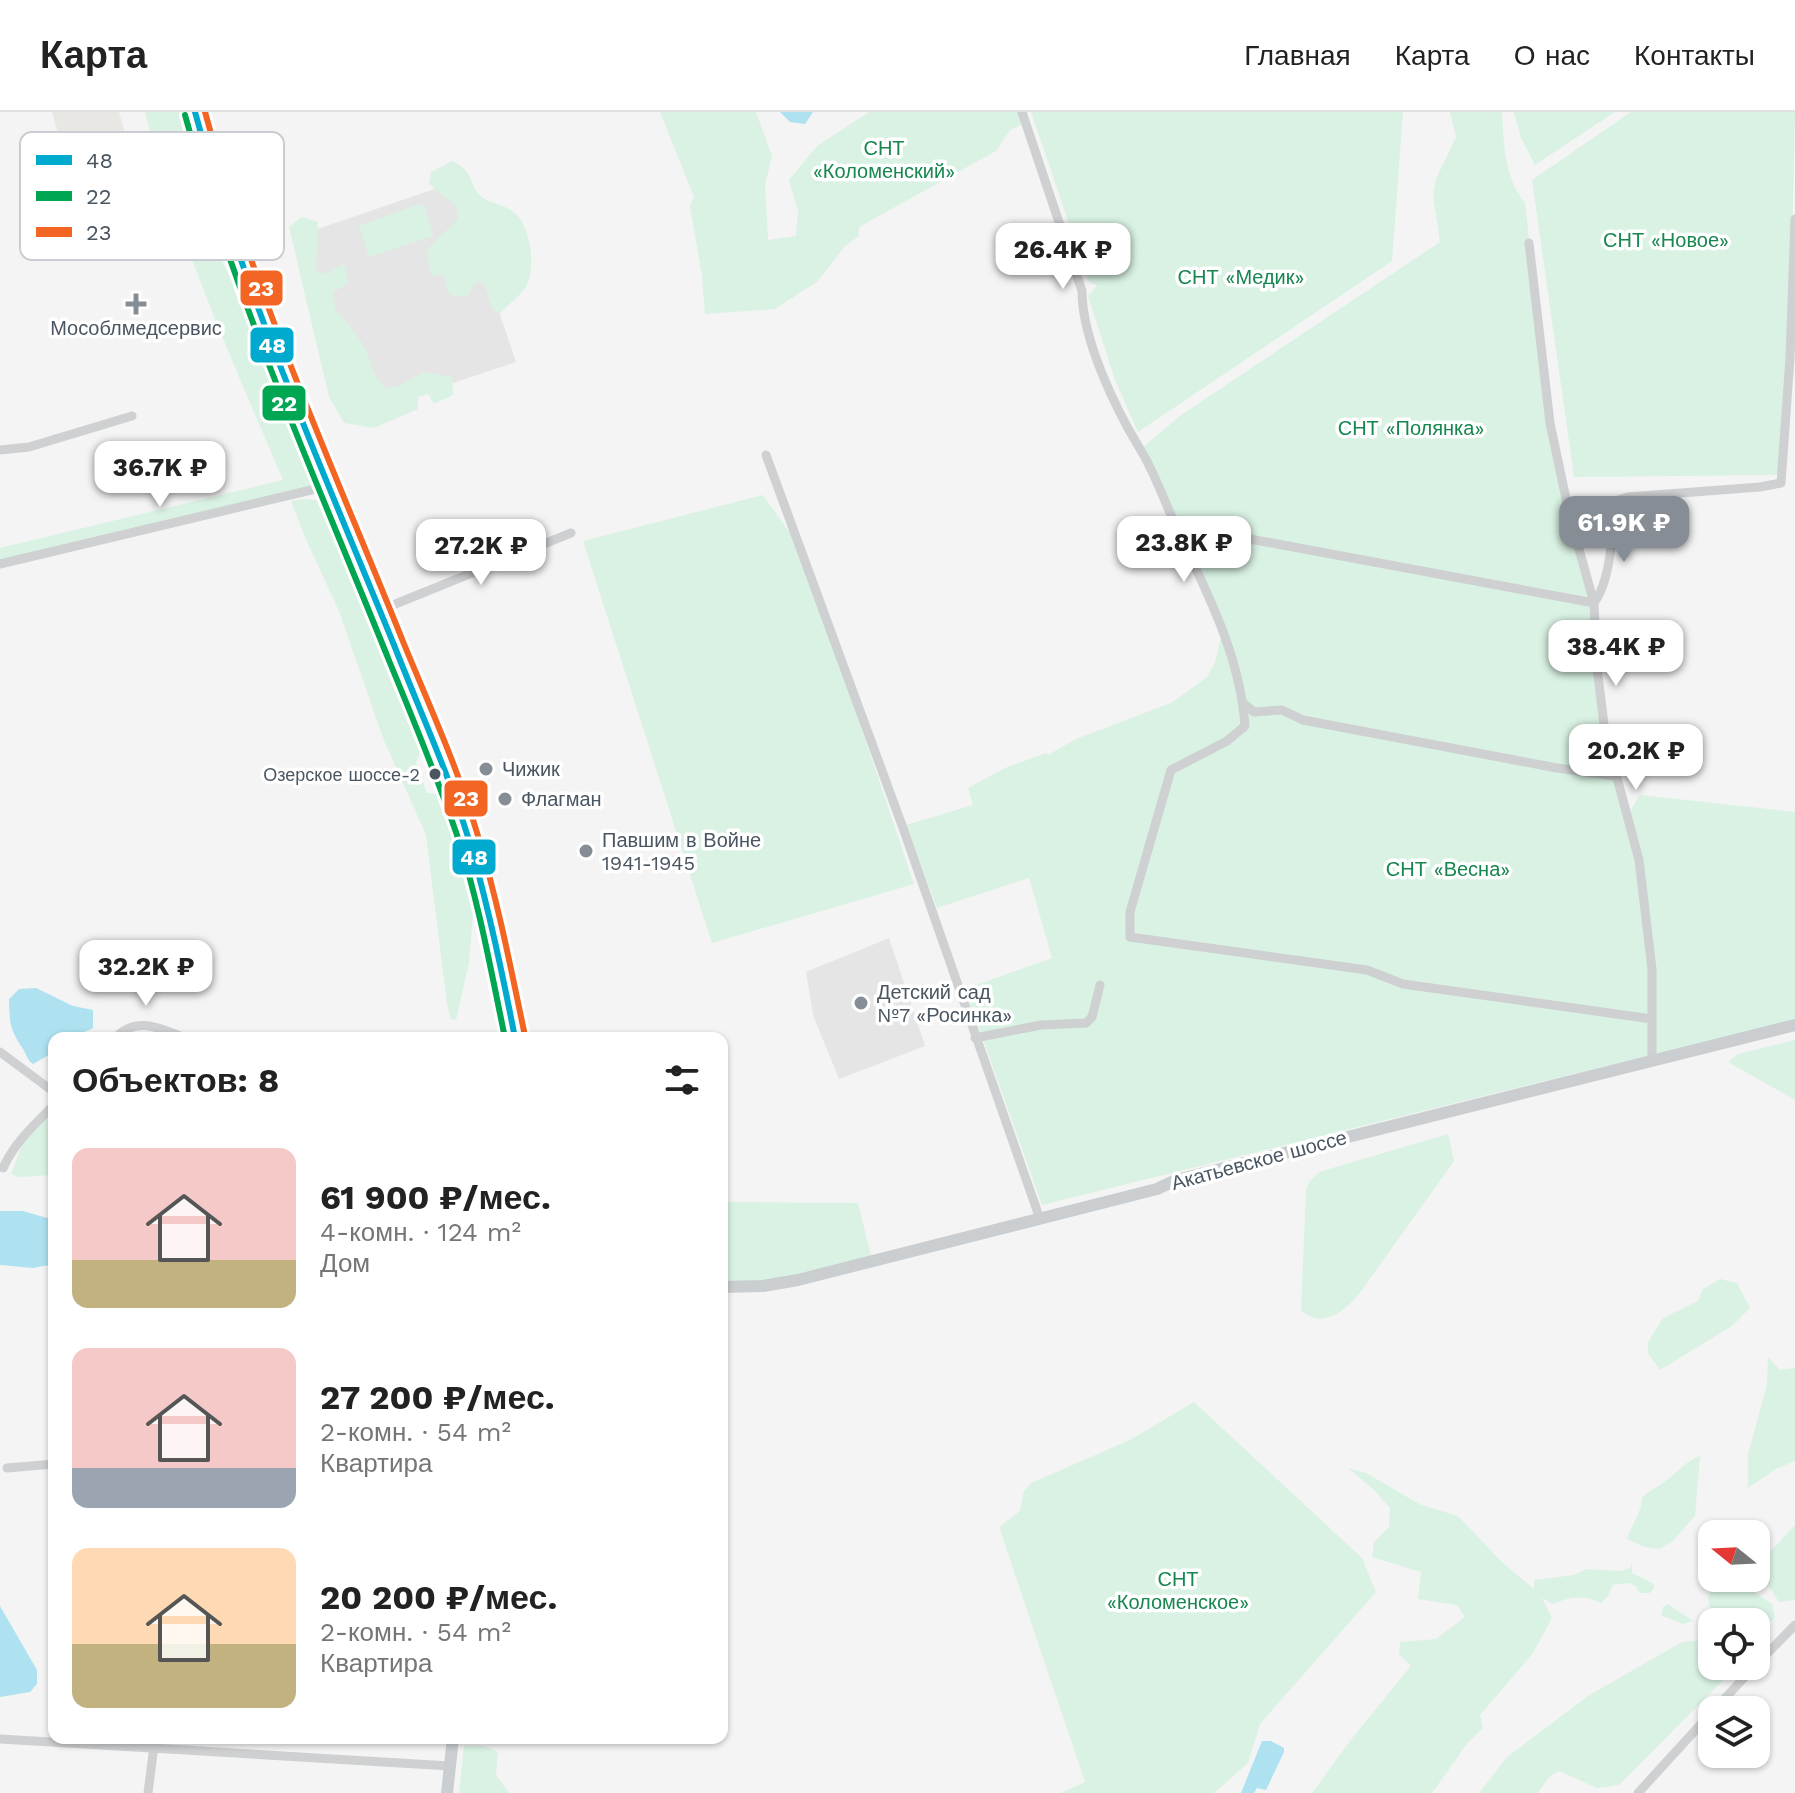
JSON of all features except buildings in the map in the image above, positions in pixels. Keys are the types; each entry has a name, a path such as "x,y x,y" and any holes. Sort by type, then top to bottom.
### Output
{"main road":[{"path":"195,112 199,132"},
{"path":"239,260 468,837 497,948 514,1032"},
{"name":"Акатьевское шоссе","path":"728,1287 763,1286 798,1280 1157,1189 1176,1180 1795,1025"},
{"path":"447,1793 452,1744"}],"street":[{"path":"1022,112 1082,291 1082,312 1107,383 1223,630 1237,669 1243,703 1245,726 1227,741 1171,770 1130,912 1130,937 1367,970 1403,984 1652,1019"},
{"path":"1594,603 1600,595 1611,548 1611,509 1615,501 1628,497 1781,483 1795,219"},
{"path":"1529,243 1550,423 1569,513 1594,603 1603,720 1639,860 1652,969 1652,1055"},
{"path":"0,450 29,447 132,416"},
{"path":"766,455 1040,1219"},
{"path":"0,564 328,486"},
{"path":"1175,525 1594,603"},
{"path":"378,611 571,533"},
{"path":"1243,703 1254,712 1282,710 1303,720 1615,776"},
{"path":"975,1038 1041,1025 1086,1023 1092,1017 1100,985"},
{"path":"121,1032 144,1025 167,1032"},
{"path":"0,1052 48,1088"},
{"path":"3,1168 22,1136 48,1111"},
{"path":"7,1468 48,1465"},
{"path":"1770,1651 1795,1625"},
{"path":"1727,1696 1743,1680"},
{"path":"1638,1793 1698,1727"},
{"path":"0,1739 48,1740"},
{"path":"148,1744 450,1766"},
{"path":"148,1793 154,1746"}],"shaded area":[{"path":"52,112 119,112 124,132 58,132"},
{"path":"455,182 516,362 364,413 303,234"},
{"name":"Детский сад №7 «Росинка»","path":"889,938 925,1046 839,1079 813,1015 806,972"}],"green space":[{"path":"145,112 183,112 188,132 151,132"},
{"name":"СНТ «Коломенский»","path":"660,112 756,112 772,156 765,185 768,240 796,236 798,211 789,180 817,146 869,112 1018,112 1023,124 1010,130 996,151 859,227 859,236 845,246 818,281 775,309 705,314 690,206 694,197"},
{"name":"СНТ «Медик»","path":"1031,112 1403,112 1392,261 1138,432 1115,380 1088,296 1097,286 1089,282"},
{"path":"1450,112 1502,112 1509,171 1525,203 1550,423 1594,603 1605,733 1627,816 1640,795 1795,812 1795,1019 1042,1205 965,989 1052,958 1029,878 937,908 906,825 973,805 968,788 1005,768 1046,753 1048,755 1076,739 1173,702 1207,677 1215,662 1223,629 1141,449 1181,415 1440,242 1433,195 1436,179 1456,137"},
{"path":"1514,112 1615,112 1535,165 1521,138"},
{"name":"СНТ «Новое»","path":"1631,112 1795,112 1790,328 1779,475 1574,477 1532,180"},
{"path":"452,161 465,170 483,198 514,212 526,230 531,260 529,279 524,290 500,314 493,310 483,282 474,284 469,295 457,297 448,293 444,276 431,275 427,252 458,219 456,206 429,184 431,172"},
{"path":"419,204 425,207 433,236 369,257 359,226"},
{"path":"302,217 318,222 316,270 325,274 344,264 349,283 333,292 335,310 358,336 385,388 398,386 424,372 452,377 453,395 434,404 428,394 418,397 418,409 374,428 344,423 329,397 289,227"},
{"path":"192,260 221,260 233,282 315,486 0,562 0,548 283,480"},
{"path":"763,495 790,533 841,668 914,884 712,943 583,541"},
{"path":"291,501 322,501 421,751 416,763 427,793 439,794 473,913 469,963 456,1020 451,1019 447,1004 426,835 383,738 339,611"},
{"path":"1795,1040 1795,1100 1728,1062 1738,1054"},
{"path":"48,1117 48,1175 19,1177 11,1174 24,1140"},
{"path":"1448,1134 1454,1161 1359,1294 1332,1316 1317,1318 1301,1310 1306,1190 1309,1182 1319,1172"},
{"path":"728,1202 858,1203 871,1256 777,1280 728,1281"},
{"path":"1720,1279 1737,1283 1750,1308 1732,1326 1660,1370 1648,1353 1648,1342 1663,1318 1698,1301 1703,1289"},
{"path":"1768,1357 1780,1370 1795,1368 1795,1461 1776,1469 1748,1488 1748,1454 1767,1385"},
{"name":"СНТ «Коломенское»","path":"1194,1402 1362,1558 1376,1592 1260,1724 1248,1763 1214,1793 1061,1793 1085,1782 999,1527 1020,1511 1024,1491 1031,1483 1130,1440"},
{"path":"1700,1456 1695,1516 1672,1542 1659,1549 1644,1547 1627,1539 1642,1498"},
{"path":"1348,1468 1366,1473 1421,1505 1458,1516 1503,1563 1534,1589 1534,1580 1574,1575 1587,1569 1620,1571 1630,1568 1632,1563 1632,1573 1654,1584 1650,1593 1639,1593 1637,1587 1629,1583 1613,1585 1601,1603 1577,1598 1553,1604 1542,1598 1552,1618 1533,1653 1480,1715 1483,1728 1466,1745 1432,1793 1312,1793 1411,1666 1399,1654 1400,1642 1436,1639 1465,1617 1457,1605 1418,1599 1421,1572 1372,1557 1374,1542 1389,1527 1390,1508"},
{"path":"1795,1525 1795,1600 1779,1602 1770,1588 1770,1552"},
{"path":"1710,1592 1754,1592 1772,1604 1775,1618 1770,1622 1770,1608 1710,1608"},
{"path":"1668,1604 1693,1621 1683,1624 1661,1615 1663,1607"},
{"path":"1698,1640 1698,1680 1723,1680 1707,1696 1698,1696 1698,1705 1619,1785 1597,1788 1559,1771 1550,1776 1538,1793 1479,1793 1507,1757 1588,1696 1682,1642"},
{"path":"464,1746 484,1746 498,1752 496,1775 509,1793 459,1793"}],"water":[{"path":"780,112 813,112 805,124 790,122"},
{"path":"36,988 73,1006 93,1010 93,1028 84,1032 48,1032 48,1055 33,1064 13,1031 10,1020 9,999 19,989"},
{"path":"0,1211 23,1211 48,1218 48,1265 33,1268 0,1265"},
{"path":"0,1606 37,1670 37,1684 30,1692 0,1697"},
{"path":"1262,1741 1271,1741 1284,1748 1284,1752 1266,1790 1257,1788 1254,1793 1241,1793"}],"transit line":[{"name":"48","path":"195,112 201,132"},
{"name":"23","path":"205,112 211,132"},
{"name":"22","path":"185,115 190,132"},
{"name":"22","path":"230,260 307,460 426,750 458,838 478,912 504,1032"},
{"name":"48","path":"241,260 313,448 460,813 488,912 514,1032"},
{"name":"23","path":"251,260 323,447 462,787 492,886 524,1032"}],"place":[{"name":"Мособлмедсервис","path":"136,304"},
{"name":"Чижик","path":"486,769"},
{"name":"Озерское шоссе-2","path":"435,774"},
{"name":"Флагман","path":"505,799"},
{"name":"Павшим в Войне 1941-1945","path":"586,851"},
{"name":"Детский сад №7 «Росинка»","path":"861,1003"}],"park label":[{"name":"СНТ «Полянка»","path":"1411,428"},
{"name":"СНТ «Весна»","path":"1448,869"}]}
